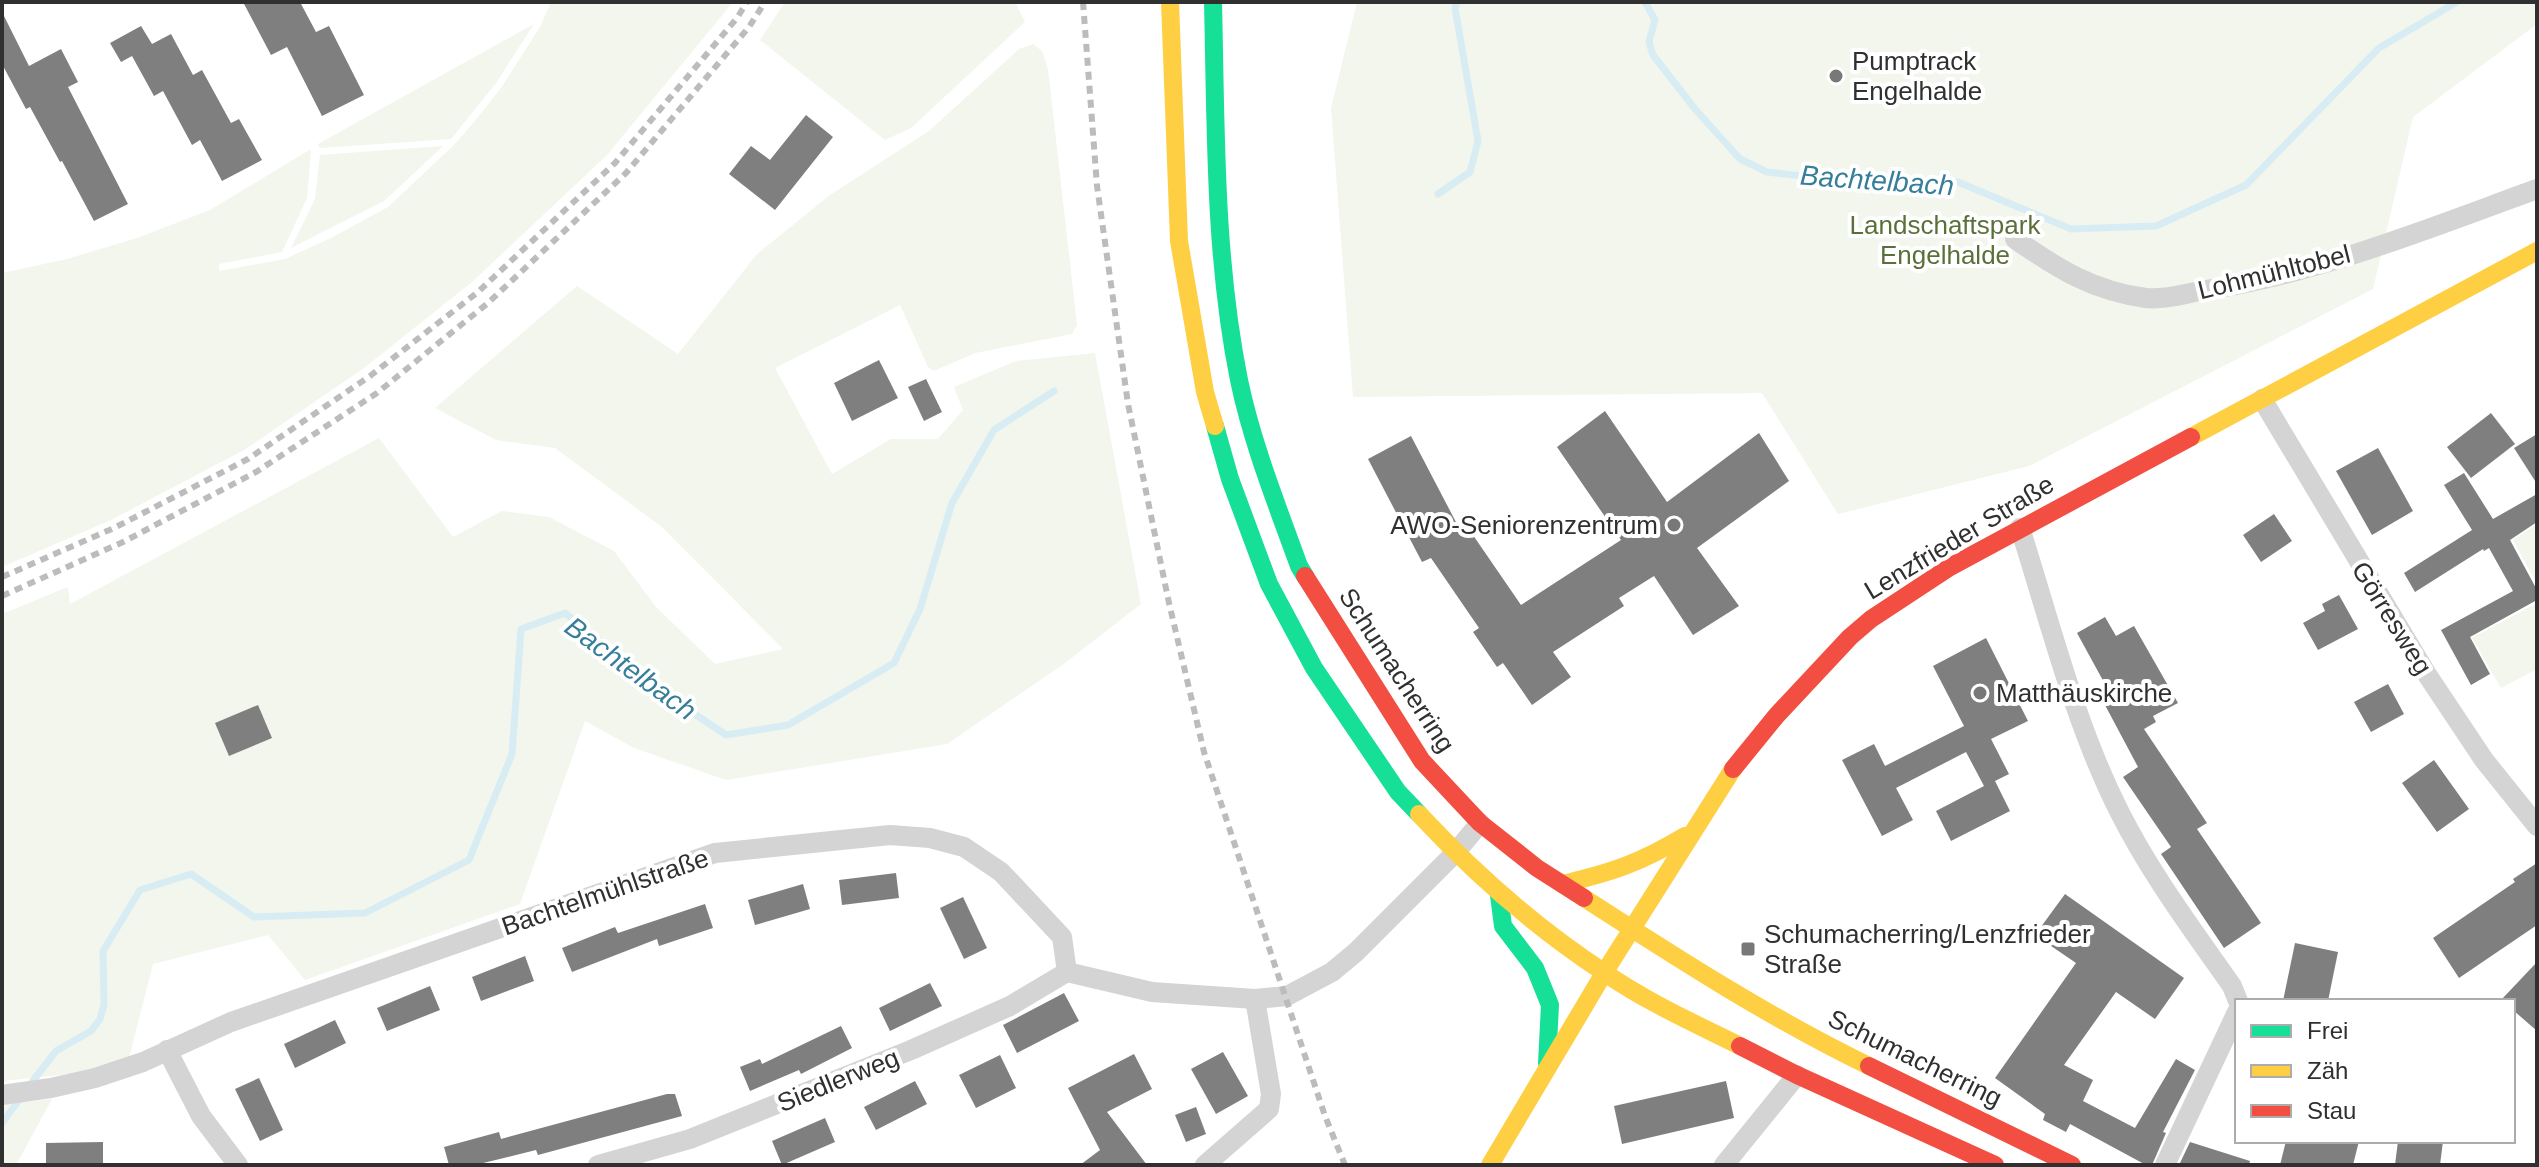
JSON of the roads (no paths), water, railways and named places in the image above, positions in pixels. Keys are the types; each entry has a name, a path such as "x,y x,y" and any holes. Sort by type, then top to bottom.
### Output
{"main road":[{"path":"1170,2 1179,241 1205,392 1230,479 1269,584 1314,668 1398,792 1499,895 1604,973 1645,998 1797,1075 1995,1165"},
{"name":"Schumacherring","path":"1213,2 1219,235 1239,380 1263,466 1299,566 1422,761 1480,823 1562,884 1630,929 1816,1040 2072,1165"},
{"name":"Lenzfrieder Straße","path":"1490,1165 1630,929 1727,776 1777,715 1850,637 1871,619 1950,567 2537,251"},
{"path":"1562,884 1616,871 1649,858 1689,834"},
{"path":"1499,895 1503,926 1535,968 1550,1005 1547,1067"}],"street":[{"name":"Lohmühltobel","path":"2015,239 2092,286 2149,299 2230,287 2317,266 2537,189"},
{"name":"Görresweg","path":"2262,399 2426,673 2484,760 2537,826"},
{"path":"2020,528 2088,739 2119,811 2169,896 2232,986 2237,999"},
{"path":"1067,972 1152,992 1255,999 1287,996 1332,972 1379,930 1455,853 1480,823"},
{"name":"Bachtelmühlstraße","path":"3,1094 95,1078 143,1062 231,1022 715,853 890,835 930,838 964,847 1001,872 1032,901 1062,937 1067,972"},
{"name":"Siedlerweg","path":"598,1165 690,1139 883,1062 1010,1006 1067,972"},
{"path":"1205,1165 1269,1109 1271,1094 1255,999"},
{"path":"2165,1165 2235,1016"},
{"path":"167,1050 201,1116 238,1165"},
{"path":"1724,1165 1797,1075"}],"waterway":[{"name":"Bachtelbach","path":"1438,194 1470,172 1478,141 1455,8 1457,2"},
{"name":"Bachtelbach","path":"1645,2 1655,20 1649,42 1653,55 1695,109 1740,159 1767,172 1802,176 1958,182 2071,229 2156,226 2246,185 2379,48 2457,2"},
{"name":"Bachtelbach","path":"29,1086 56,1051 91,1031 100,1019 104,1005 103,951 140,890 191,874 254,917 365,913 469,860 512,754 521,629 565,613 671,698 726,735 788,725 894,663 920,609 952,503 994,430 1054,391"},
{"name":"Bachtelbach","path":"2,1123 22,1096"}],"railway":[{"path":"2,577 114,528 248,459 370,376 478,292 615,163 737,18 747,2"},
{"path":"2,596 123,542 256,472 377,393 488,303 626,173 749,27 765,2"},
{"path":"1083,2 1097,186 1128,404 1169,603 1204,752 1325,1116 1345,1165"}],"place":[{"name":"Pumptrack Engelhalde","path":"1836,76"},
{"name":"AWO-Seniorenzentrum","path":"1674,525"},
{"name":"Matthäuskirche","path":"1980,693"},
{"name":"Schumacherring/Lenzfrieder Straße","path":"1748,949"}],"park label":[{"name":"Landschaftspark Engelhalde","path":"1945,240"}]}
